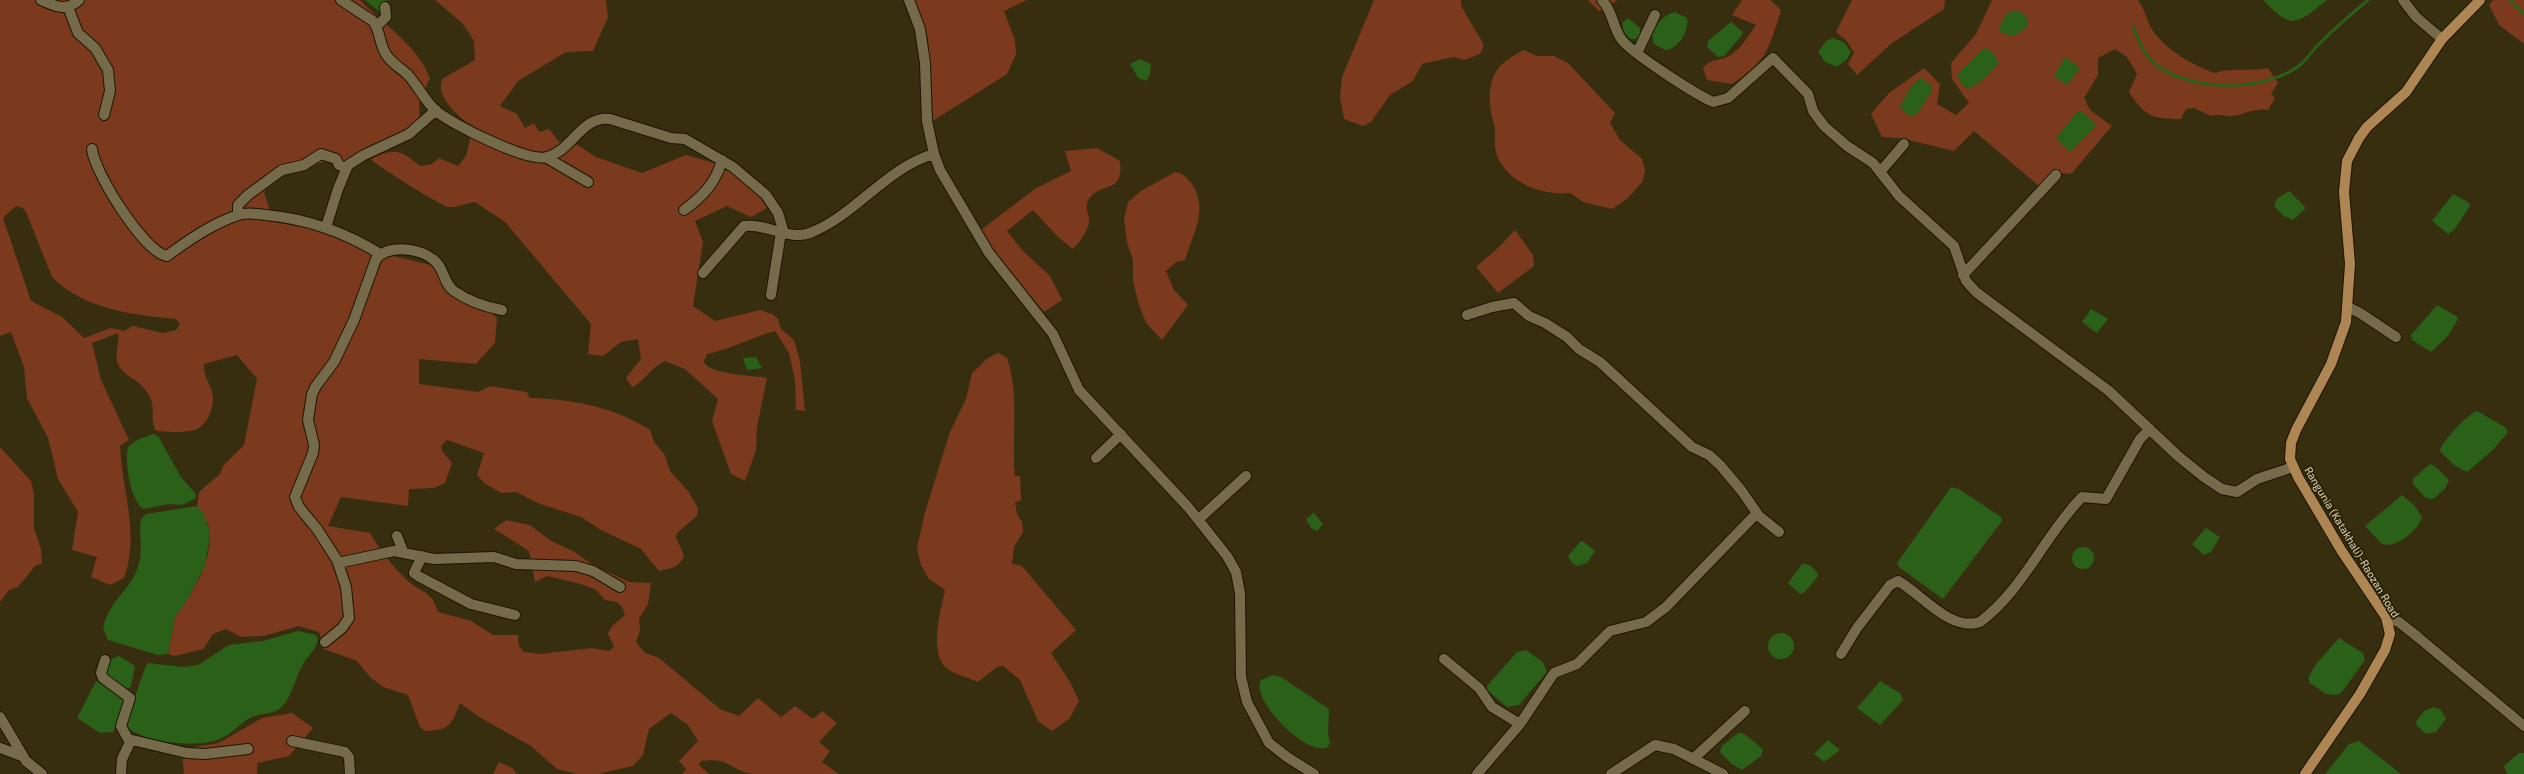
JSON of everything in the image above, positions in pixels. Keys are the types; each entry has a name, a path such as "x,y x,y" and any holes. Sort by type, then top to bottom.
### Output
{"main road":[{"name":"Rangunia (Katakhali)-Raozan Road","path":"2305,774 2360,694 2385,650 2390,634 2386,616 2360,581 2293,467 2290,459 2291,443 2331,364 2346,322 2350,264 2344,192 2347,161 2359,138 2406,92 2442,39 2480,0"}],"street":[{"path":"41,0 57,7 68,7 79,0"},
{"path":"341,0 377,26 383,50 387,57 408,75 436,110 473,134 514,151 547,158 588,182"},
{"path":"910,0 920,29 924,48 927,121 934,154 949,186 989,253 1053,334 1079,390 1199,519 1219,544 1236,572 1240,592 1241,677 1247,702 1269,743 1287,757 1314,774"},
{"path":"1602,0 1610,9 1619,36 1625,44 1695,92 1718,102 1728,98 1773,58 1808,94 1814,110 1824,126 1847,146 1873,163 1899,196 1954,246 1963,275 1976,292 2109,391 2194,469 2230,492 2242,490 2265,476 2293,467"},
{"path":"2404,0 2416,17 2442,39"},
{"path":"68,7 78,33 95,48 108,70 110,91 104,115"},
{"path":"377,26 386,17 385,7"},
{"path":"1638,53 1655,15"},
{"path":"326,227 346,168 364,155 409,134 436,110"},
{"path":"547,158 559,151 591,122 605,119 671,138 685,139 722,160 754,183 766,195 778,213 782,233 771,295"},
{"path":"1880,172 1904,144"},
{"path":"92,148 110,190 147,244 162,255 167,256 195,235 238,215 275,216 326,227 380,254"},
{"path":"238,215 238,205 248,195 282,170 304,165 321,154 336,159 339,165 346,168"},
{"path":"703,273 744,226 757,225 782,233 805,234 814,231 836,218 912,163 934,154"},
{"path":"684,210 697,201 711,186 719,171 722,160"},
{"path":"1963,275 2056,175"},
{"path":"325,642 342,628 349,618 346,587 338,564 318,529 296,502 295,492 313,453 314,445 308,420 312,394 341,349 354,320 376,259 380,254 389,250 409,251 425,255 435,261 440,267 446,285 454,291 468,300 502,310"},
{"path":"1467,315 1492,307 1514,303 1529,316 1545,323 1567,337 1579,349 1600,362 1692,447 1709,455 1720,465 1757,514 1779,532"},
{"path":"2348,307 2360,313 2396,337"},
{"path":"1841,654 1857,628 1890,585 1898,581 1950,618 1967,623 1980,622 2020,581 2058,524 2082,498 2106,499 2140,439 2150,429"},
{"path":"1096,458 1121,434"},
{"path":"1199,519 1246,476"},
{"path":"1477,774 1520,724 1554,673 1577,664 1610,631 1646,622 1666,606 1757,514"},
{"path":"397,536 403,551"},
{"path":"338,564 384,552 403,551 434,559 494,558 516,564 576,566 593,572 620,587"},
{"path":"422,556 414,573 420,577 471,604 515,615"},
{"path":"2386,616 2399,622 2488,693 2524,726"},
{"path":"1444,659 1479,688 1492,707 1520,724"},
{"path":"105,660 101,673 103,678 130,698 121,726 125,736 131,740 187,753 205,754 248,750"},
{"path":"1694,759 1745,710"},
{"path":"0,716 22,756 42,774"},
{"path":"121,774 122,759 131,740"},
{"path":"292,741 345,752 349,757 350,774"},
{"path":"1611,774 1654,745 1674,749 1723,774"},
{"path":"0,748 22,756"}],"shaded area":[{"path":"0,0 360,0 417,55 430,78 419,103 420,123 344,164 328,160 294,173 273,176 264,193 274,222 323,231 373,251 431,265 456,286 480,302 497,318 495,343 476,364 419,359 419,384 478,392 490,386 527,392 530,398 577,402 622,415 650,430 654,442 665,455 670,471 688,491 698,508 697,516 677,533 676,538 684,555 680,563 674,567 659,571 641,549 601,530 581,517 540,504 516,492 501,493 484,483 477,475 484,453 447,440 441,446 442,451 452,463 445,483 434,488 409,489 408,506 341,497 328,526 370,533 387,558 402,575 412,584 429,595 438,612 471,621 493,635 518,635 519,646 524,652 540,654 592,648 609,651 614,647 608,634 612,626 625,615 622,607 617,602 605,600 595,589 547,576 535,582 529,551 494,529 506,520 530,525 551,541 573,551 593,565 629,582 651,583 648,604 639,619 640,630 636,642 645,653 659,658 720,709 739,716 758,698 781,717 795,706 813,719 822,711 837,723 819,742 830,751 822,762 839,774 753,774 740,771 726,763 711,760 701,761 699,765 709,774 682,774 686,769 679,761 698,741 688,725 671,713 649,729 643,755 633,766 598,774 577,774 557,769 531,746 479,717 460,703 449,725 445,728 425,731 420,727 408,695 383,687 370,677 357,661 324,649 319,632 298,626 264,636 241,637 226,629 213,634 203,649 175,656 168,654 175,617 187,600 201,575 208,554 210,533 208,524 197,506 199,492 220,474 223,466 244,445 257,379 237,355 204,364 205,373 213,397 210,415 201,427 197,429 176,432 159,431 155,430 153,424 152,405 148,394 140,384 125,373 119,366 117,361 118,333 92,343 101,380 129,440 120,446 121,463 129,512 129,562 124,578 110,585 91,577 97,557 72,550 78,512 58,479 48,438 27,398 24,367 11,332 0,336","holes":["16,206 23,208 26,212 52,277 64,288 94,303 110,308 143,315 176,319 180,324 176,330 163,333 133,326 124,331 111,328 84,338 62,317 31,301 3,218"]},
{"path":"365,0 388,0 379,11"},
{"path":"435,0 606,0 608,17 593,51 566,52 518,81 500,106 517,114 525,128 534,123 539,132 549,129 559,142 568,139 596,157 642,173 686,155 721,165 754,188 767,208 751,217 727,206 695,221 703,242 693,306 715,321 760,310 772,314 778,319 781,329 794,340 800,361 805,411 796,410 795,380 789,353 775,331 707,354 704,362 714,370 732,374 767,378 757,427 756,450 745,481 731,474 712,421 718,399 685,369 665,361 655,368 641,382 632,387 626,378 641,359 638,339 621,342 603,356 588,354 591,324 505,222 475,202 451,207 443,205 395,176 371,159 386,153 397,152 407,156 420,166 432,164 439,158 458,166 466,156 473,127 450,107 442,93 441,86 442,79 475,60 474,41 463,24"},
{"path":"914,0 1027,0 1004,11 1015,40 1016,54 1007,74 931,122 928,38"},
{"path":"1374,0 1461,0 1461,6 1484,45 1480,54 1464,60 1453,57 1422,64 1413,81 1390,95 1371,122 1363,126 1344,119 1340,97 1342,77"},
{"path":"1588,0 1618,0 1599,11"},
{"path":"1742,0 1770,0 1781,10 1773,35 1760,61 1744,76 1732,84 1707,80 1703,68 1710,62 1725,58 1737,50 1756,25 1732,15"},
{"path":"1852,0 1945,0 1944,9 1892,43 1857,75 1848,64 1854,53 1847,41 1836,32"},
{"path":"1992,0 2138,0 2155,34 2178,55 2215,73 2228,70 2255,70 2268,68 2278,83 2271,94 2275,98 2268,110 2254,110 2233,116 2211,116 2194,108 2186,109 2181,119 2156,117 2145,112 2129,92 2137,74 2127,57 2115,49 2098,58 2098,75 2084,98 2090,110 2112,126 2071,174 2062,173 2045,191 1974,131 1954,151 1900,138 1882,137 1871,114 1889,93 1924,68 1940,84 1937,104 1956,115 1969,103 1952,79 1951,63 1976,34"},
{"path":"2263,0 2327,0 2301,19 2295,21 2288,20 2281,16"},
{"path":"2493,0 2524,0 2524,44 2499,25 2489,5"},
{"path":"2016,10 2023,13 2028,20 2027,27 2014,36 2001,33 1999,29 2006,14"},
{"path":"1675,12 1687,18 1685,34 1679,43 1670,49 1665,50 1654,44 1652,35 1661,20 1667,15"},
{"path":"1628,18 1640,28 1640,35 1636,39 1630,39 1624,32 1622,23"},
{"path":"1731,22 1743,32 1742,35 1724,56 1718,57 1707,47 1708,41"},
{"path":"1833,38 1844,42 1851,52 1847,59 1837,67 1825,62 1818,52 1826,41"},
{"path":"1984,48 1992,51 1999,63 1984,79 1969,89 1963,86 1957,75"},
{"path":"1524,50 1537,56 1554,56 1568,63 1615,113 1610,123 1620,140 1642,159 1645,170 1643,181 1628,198 1612,209 1583,202 1570,193 1549,192 1527,186 1517,180 1502,165 1497,155 1495,146 1495,129 1491,113 1490,91 1494,75 1499,68 1505,62"},
{"path":"2065,57 2080,68 2067,85 2054,76"},
{"path":"1140,59 1151,64 1150,74 1147,81 1138,78 1130,64"},
{"path":"1921,78 1932,86 1932,91 1917,114 1911,116 1905,113 1900,106 1912,85"},
{"path":"2078,111 2081,111 2096,124 2096,126 2070,152 2056,138"},
{"path":"1097,148 1120,161 1119,179 1110,186 1099,190 1087,202 1089,220 1088,227 1083,237 1073,249 1059,238 1033,210 1007,231 1022,250 1050,276 1062,300 1044,312 989,245 981,230 1036,188 1071,171 1065,151"},
{"path":"1175,172 1182,174 1192,184 1197,194 1199,213 1198,222 1185,260 1176,262 1166,271 1174,290 1188,305 1162,340 1146,323 1138,302 1133,281 1133,260 1127,243 1124,219 1128,202 1141,191"},
{"path":"2289,191 2306,208 2293,220 2284,216 2274,206 2277,199"},
{"path":"2453,194 2468,202 2470,206 2454,230 2448,234 2432,221"},
{"path":"1515,230 1533,255 1534,266 1498,293 1476,267 1499,247"},
{"path":"2437,305 2456,316 2458,319 2448,336 2431,352 2412,340 2411,335"},
{"path":"2091,309 2108,319 2097,333 2082,322"},
{"path":"998,353 1007,358 1011,372 1014,401 1015,476 1020,476 1021,500 1015,502 1017,514 1022,522 1023,532 1014,547 1012,564 1022,566 1076,630 1051,653 1070,682 1079,701 1069,719 1052,731 1038,721 1020,680 1003,666 997,667 978,682 952,672 942,663 937,644 937,632 945,590 929,579 921,565 917,548 925,512 950,432 966,399 972,373 988,358"},
{"path":"756,357 762,368 747,370 743,358"},
{"path":"2477,411 2505,427 2508,432 2494,449 2467,472 2454,465 2440,451 2445,441 2456,429 2468,417"},
{"path":"153,434 158,436 181,477 195,493 196,498 182,505 169,504 144,509 139,505 132,491 128,471 128,448 135,441"},
{"path":"0,447 31,481 34,494 34,528 41,549 42,563 35,566 18,587 9,590 0,602"},
{"path":"2430,464 2436,467 2449,480 2445,489 2433,499 2426,498 2413,484 2413,479"},
{"path":"1951,487 1959,489 2001,517 2002,521 1943,599 1899,567 1897,563"},
{"path":"2402,495 2415,506 2422,517 2420,522 2412,533 2400,541 2388,545 2382,544 2365,526"},
{"path":"197,506 204,514 210,533 205,566 187,600 175,617 168,654 158,655 108,640 103,628 106,618 115,602 130,583 140,560 141,519 146,514"},
{"path":"1314,513 1323,524 1317,531 1311,528 1306,519"},
{"path":"2206,528 2220,537 2211,552 2204,555 2192,544"},
{"path":"1581,541 1595,551 1587,563 1577,566 1572,563 1568,556"},
{"path":"2079,547 2087,547 2094,554 2094,562 2087,569 2079,569 2072,562 2072,554"},
{"path":"1802,564 1812,567 1818,576 1805,592 1800,594 1788,583"},
{"path":"298,631 316,635 317,642 314,649 305,661 288,699 276,711 252,717 222,738 201,743 188,744 160,741 137,733 128,728 135,696 148,663 183,667 198,665 229,645 263,641"},
{"path":"1781,633 1790,637 1794,646 1790,655 1781,659 1772,655 1768,646 1772,637"},
{"path":"2339,638 2363,653 2365,660 2342,692 2337,695 2326,694 2310,683 2308,678 2316,664"},
{"path":"1526,650 1543,662 1547,672 1519,705 1507,707 1487,690 1487,686 1517,652"},
{"path":"119,656 135,666 131,686 128,689 106,677 108,664 112,659"},
{"path":"1273,675 1281,677 1329,709 1328,733 1330,744 1326,748 1315,747 1303,742 1291,733 1270,710 1263,698 1260,688 1261,680"},
{"path":"96,681 126,699 113,732 100,733 77,718"},
{"path":"1880,681 1900,693 1903,700 1880,725 1857,708"},
{"path":"2434,707 2441,710 2446,719 2436,732 2426,734 2417,726 2416,722 2424,711"},
{"path":"292,713 313,728 289,756 257,763 257,774 184,774 182,749 219,743 262,718"},
{"path":"1738,733 1743,733 1763,749 1761,756 1742,770 1732,764 1720,752 1722,746"},
{"path":"1828,740 1840,750 1824,762 1814,754"},
{"path":"2359,741 2401,774 2325,774 2349,744"},
{"path":"2519,753 2524,753 2524,774 2507,774 2504,766"},
{"path":"499,762 512,768 517,774 493,774"}],"waterway":[{"path":"2133,27 2142,48 2148,57 2156,65 2171,74 2188,80 2208,84 2249,84 2268,80 2285,74 2300,65 2330,33 2368,0"},
{"path":"2510,0 2524,14"}]}
